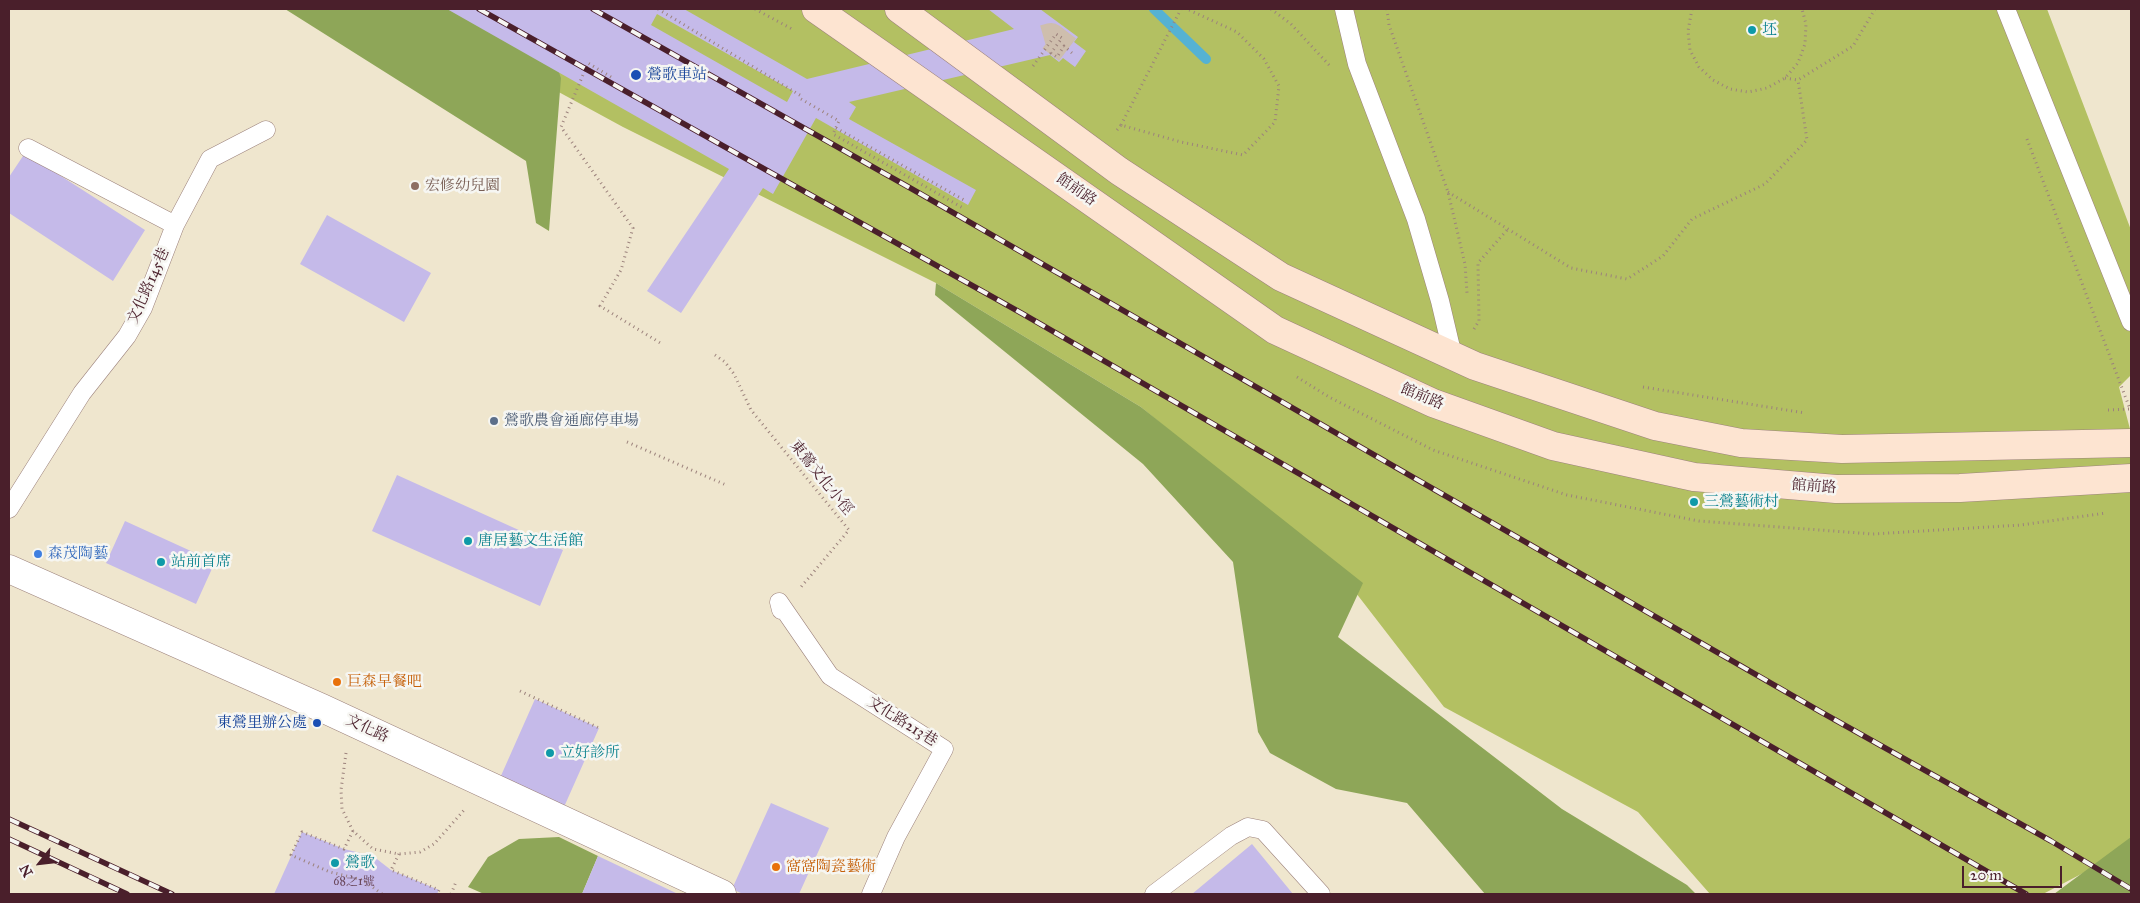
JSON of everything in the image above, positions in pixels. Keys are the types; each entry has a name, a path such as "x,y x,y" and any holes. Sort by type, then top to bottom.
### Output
{"street":[{"name":"館前路","path":"816,9 1275,330 1433,403 1553,446 1694,477 1836,489 1960,488 2131,478"},
{"path":"899,9 1119,171 1281,277 1461,347 1475,366 1655,426 1741,443 1842,449 2131,443"},
{"name":"文化路","path":"9,569 322,708 722,894"}],"lane":[{"path":"1344,9 1357,64 1416,219 1445,326 1461,347"},
{"path":"2006,9 2131,322"},
{"name":"文化路145巷","path":"9,508 82,393 126,336 139,315 175,225 210,159 266,130"},
{"path":"28,148 175,225"},
{"name":"文化路213巷","path":"780,610 779,602 830,676 944,749 896,837 870,894"},
{"path":"1154,894 1231,836 1248,827 1263,830 1321,894"}],"path":[{"path":"658,9 839,121 833,134 963,208"},
{"path":"1117,130 1122,125 1181,9"},
{"path":"1122,125 1181,142 1243,155 1275,122 1279,86 1264,60 1237,32 1187,9"},
{"path":"1272,9 1291,24"},
{"path":"1387,9 1389,25 1448,192 1465,264 1467,301"},
{"path":"1692,9 1688,31 1690,50 1699,67 1713,80 1730,89 1748,92 1767,88 1785,78 1798,63 1806,44 1806,24 1802,9"},
{"path":"1785,78 1798,80 1853,46 1875,9"},
{"path":"1033,66 1056,34 1062,38 1051,53 1057,57 1064,46 1072,52"},
{"path":"1025,61 1040,72"},
{"path":"611,76 588,63 561,127 633,228 621,270 600,306 662,344"},
{"path":"1448,192 1571,268 1627,279 1663,256 1692,219 1765,184 1807,140 1798,80"},
{"path":"1110,124 1125,135"},
{"path":"836,128 964,200"},
{"path":"2024,130 2130,409 2100,410"},
{"path":"1445,326 1461,347 1479,321 1478,262 1508,229"},
{"name":"東鶯文化小徑","path":"715,355 734,374 752,410 849,530 780,610"},
{"path":"1637,386 1813,415"},
{"path":"627,442 726,485"},
{"path":"520,691 599,728"},
{"path":"346,752 341,800 345,817 353,831 373,849 399,854 420,852 434,844 468,804"},
{"path":"353,831 344,849 302,832 291,855 330,872 363,880 382,894"},
{"path":"399,854 391,870 439,890 437,894"},
{"path":"451,894 456,882"}],"green space":[{"path":"285,9 508,9 542,26 561,78 549,231 536,223 526,161"},
{"name":"三鶯藝術村","path":"406,9 2047,9 2131,230 2131,375 2119,387 2131,433 2131,848 2043,894 1710,894 1638,812 1444,707 1339,571 1141,407 936,283 623,127"},
{"path":"936,283 1141,407 1363,583 1338,637 1562,809 1687,885 1696,894 1485,894 1407,803 1336,789 1270,753 1258,732 1233,562 1143,464 935,295"},
{"path":"559,837 598,856 582,894 484,894 468,887 488,857 519,839"},
{"path":"2131,837 2131,894 2054,894"}],"building":[{"path":"447,9 684,9 807,79 1014,29 988,9 1040,9 1078,37 1074,42 1086,51 1075,67 1063,58 1059,62 1050,55 849,102 856,107 849,119 976,190 968,205 816,118 773,194 763,188 681,313 647,291 729,169","holes":["657,14 793,91 787,102 651,25"]},
{"path":"25,153 145,230 113,281 9,213 9,177"},
{"path":"327,215 431,273 404,322 300,264"},
{"name":"唐居藝文生活館","path":"397,475 563,550 540,606 372,531"},
{"name":"站前首席","path":"125,521 215,562 196,604 106,563"},
{"name":"立好診所","path":"535,699 599,728 564,807 500,778"},
{"name":"窩窩陶瓷藝術","path":"771,803 829,828 799,894 743,894 732,889"},
{"name":"鶯歌","path":"302,832 344,849 373,856 391,870 439,890 437,894 274,894"},
{"path":"1252,844 1293,894 1192,894"},
{"path":"598,856 678,894 582,894"}],"waterway":[{"path":"1154,9 1206,59"}],"tunnel":[{"path":"1044,39 1051,37 1072,53"}],"railway":[{"path":"479,9 1023,314 2026,894"},
{"path":"593,9 912,189 1821,712 2051,841 2131,889"},
{"path":"9,819 172,894"},
{"path":"9,839 127,894"}],"place":[{"name":"坯","path":"1752,30"},
{"name":"鶯歌車站","path":"636,75"},
{"name":"宏修幼兒園","path":"415,186"},
{"name":"鶯歌農會通廊停車場","path":"494,421"},
{"name":"三鶯藝術村","path":"1694,502"},
{"name":"唐居藝文生活館","path":"468,541"},
{"name":"森茂陶藝","path":"38,554"},
{"name":"站前首席","path":"161,562"},
{"name":"巨森早餐吧","path":"337,682"},
{"name":"東鶯里辦公處","path":"317,723"},
{"name":"立好診所","path":"550,753"},
{"name":"鶯歌","path":"335,863"},
{"name":"窩窩陶瓷藝術","path":"776,867"}]}
